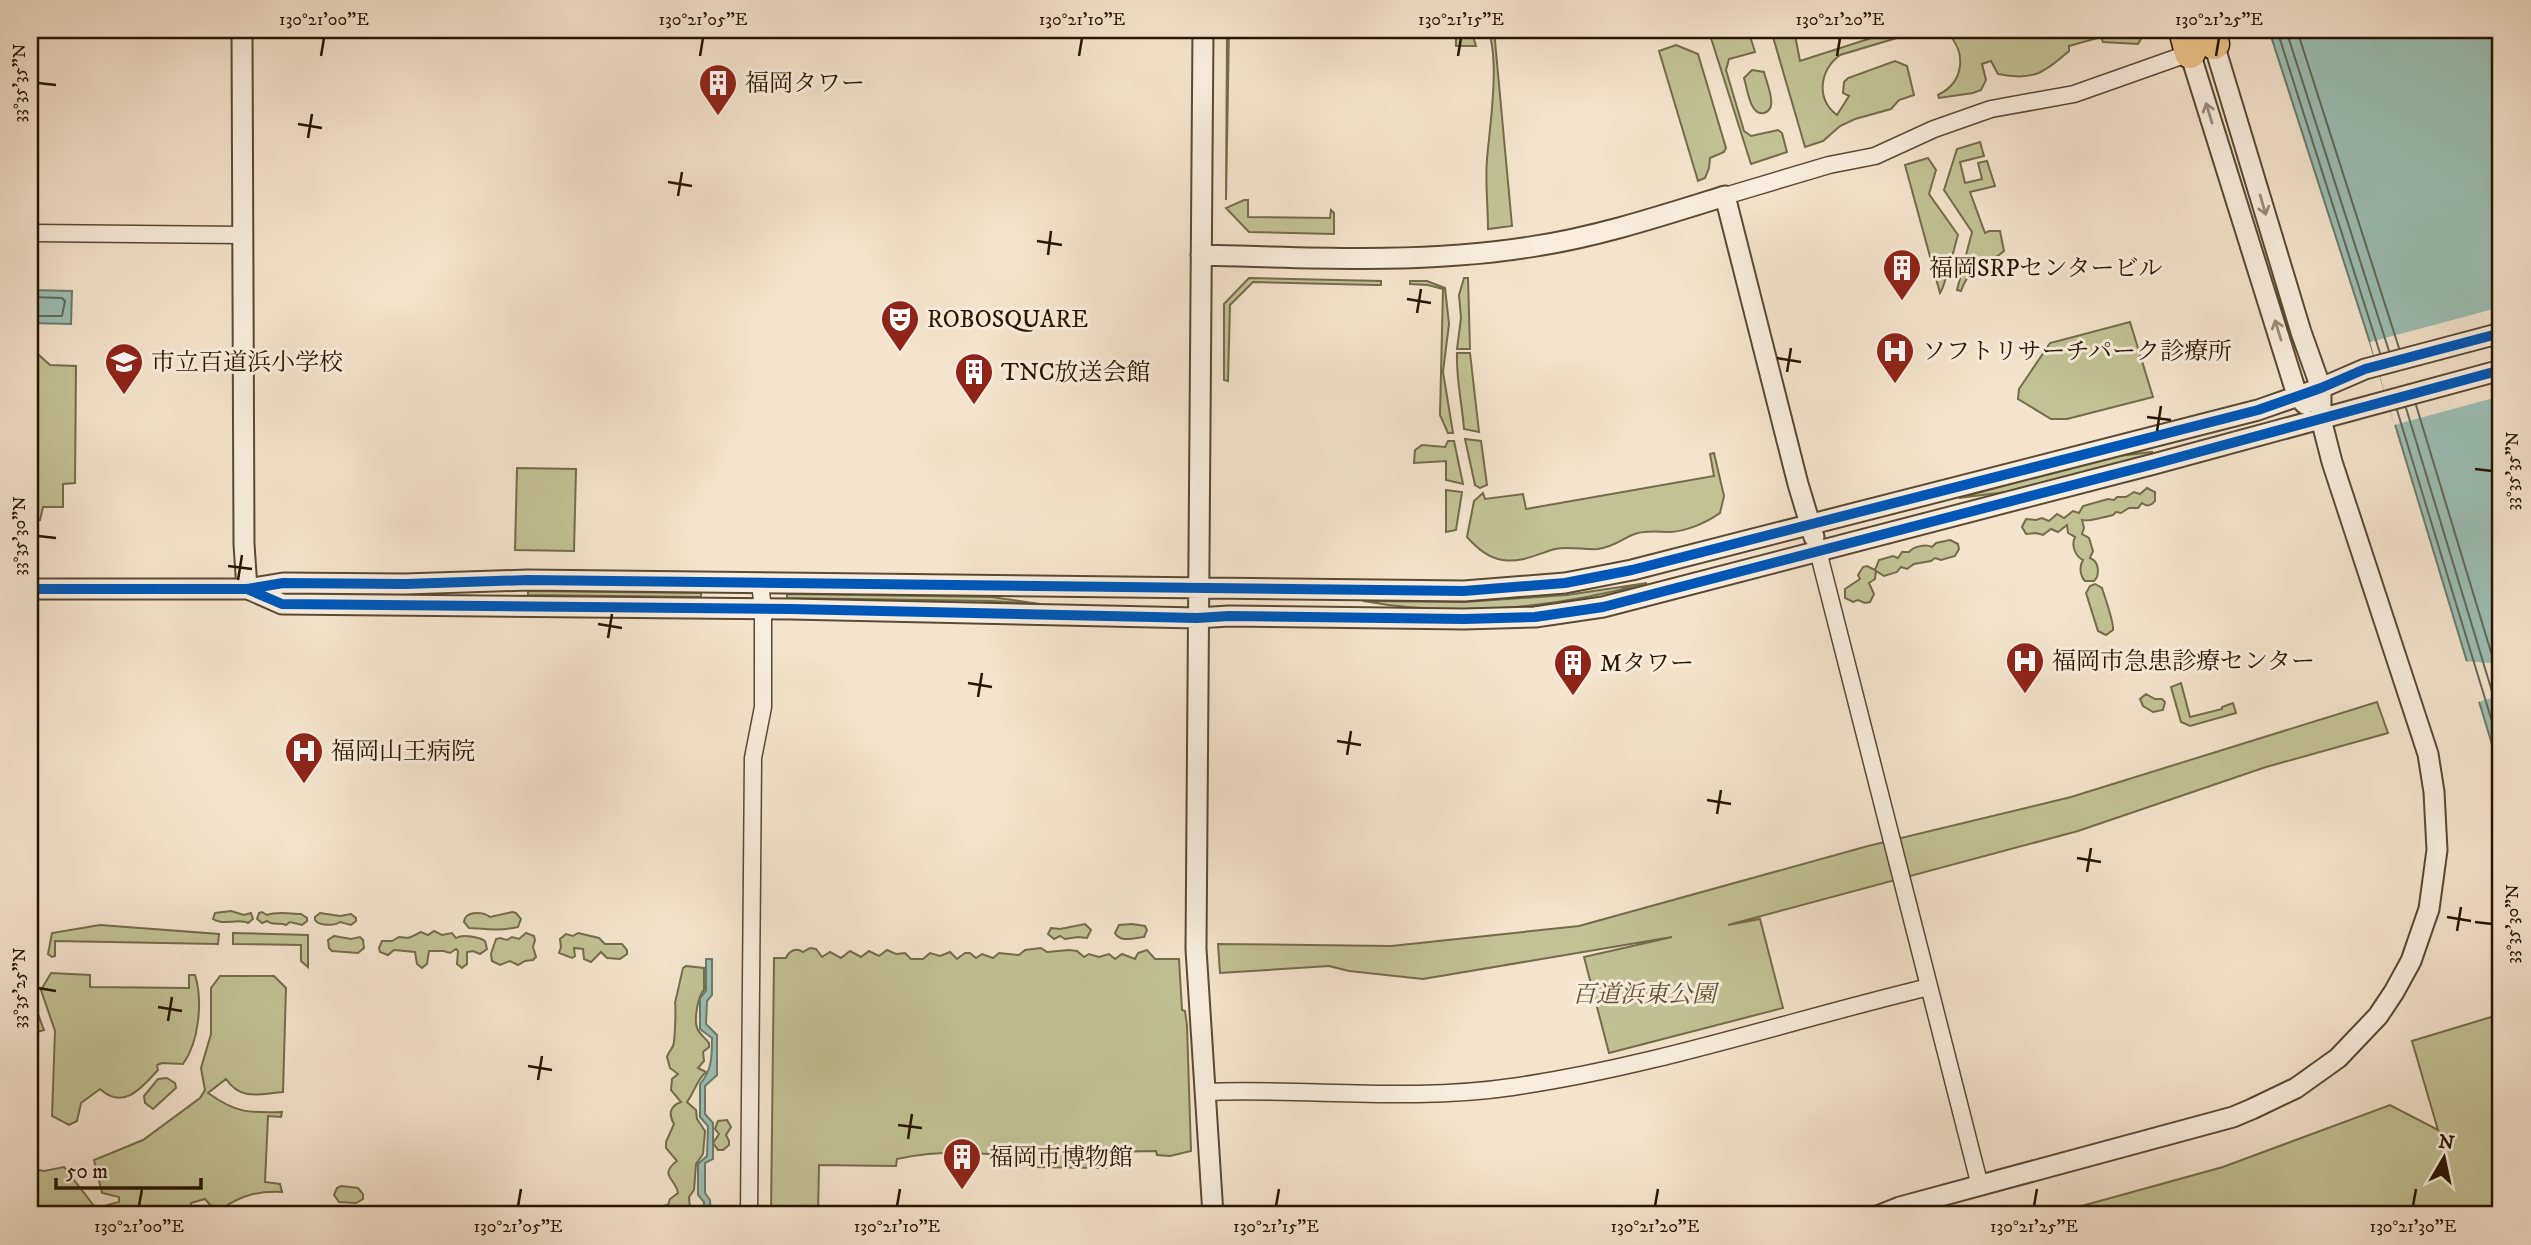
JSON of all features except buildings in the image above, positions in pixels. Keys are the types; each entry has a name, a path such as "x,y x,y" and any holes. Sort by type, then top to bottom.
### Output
{"street":[{"path":"242,30 244,544 247,589"},
{"path":"1203,30 1196,949 1213,1215"},
{"path":"1201,255 1409,258 1502,251 1593,235 1829,164 1875,156 1934,129 1991,109 2074,94 2199,39"},
{"path":"1880,1215 1900,1207 2233,1117 2296,1088 2327,1067 2358,1040 2378,1016 2412,961 2426,919 2437,850 2434,792 2428,754 2332,462 2321,419 2321,388 2199,39"},
{"path":"2199,39 2297,395 2321,419"},
{"path":"1725,196 1980,1186"},
{"path":"30,233 242,235"},
{"path":"30,589 247,589 284,583 405,584 528,580 1464,591 1565,583 1632,570 2258,410 2365,369 2501,333"},
{"path":"247,589 282,604 763,608 1197,618 1229,616 1464,620 1535,617 1603,607 2501,370"},
{"path":"749,1215 753,758 763,707 763,608 760,583"},
{"path":"1205,1092 1454,1093 1510,1088 1589,1074 1929,986"}],"green space":[{"path":"1227,30 1229,30 1226,200"},
{"path":"1456,30 1471,30 1476,46 1456,46"},
{"path":"1488,30 1494,30 1512,226 1488,229 1486,168 1494,75 1492,43"},
{"path":"1727,30 1748,30 1755,52 1729,59 1726,70 1744,131 1751,136 1778,130 1782,133 1787,152 1751,164 1710,35"},
{"path":"1771,30 1794,30 1800,61 1887,33 1887,30 1897,30 1900,37 1840,55 1824,77 1823,93 1830,108 1837,115 1849,96 1843,93 1844,82 1848,78 1895,61 1907,66 1914,95 1899,100 1891,109 1840,126 1823,141 1805,147"},
{"path":"1944,30 2146,30 2138,44 2103,42 2101,37 2069,46 2069,51 2052,65 2029,76 1998,74 1991,61 1982,64 1986,80 1981,90 1939,98 1938,95 1954,82 1960,64 1957,46"},
{"path":"1676,45 1698,54 1726,148 1724,152 1710,158 1705,178 1698,181 1659,51"},
{"path":"1752,70 1764,72 1769,88 1771,106 1764,113 1755,110 1748,94 1744,78"},
{"path":"1980,142 1984,156 1960,162 1965,183 1982,179 1978,163 1987,161 1995,186 1970,192 1985,233 2000,231 2004,251 1974,271 1961,291 1957,290 1972,232 1944,190 1957,149"},
{"path":"1928,158 1936,170 1929,194 1958,235 1940,293 1905,165"},
{"path":"1248,200 1248,217 1330,218 1331,210 1334,213 1334,234 1249,232 1226,208"},
{"path":"1249,278 1381,281 1381,285 1253,282 1230,305 1228,381 1224,380 1224,304"},
{"path":"1464,278 1468,278 1470,349 1457,349 1461,318 1459,295"},
{"path":"1410,281 1427,281 1445,288 1449,324 1443,372 1453,433 1448,433 1440,415 1443,289 1410,284"},
{"path":"2130,322 2153,397 2067,419 2051,419 2018,399 2019,389 2050,343"},
{"path":"30,347 50,365 76,366 75,483 63,484 63,507 43,507 40,520 30,521"},
{"path":"1457,353 1470,353 1479,432 1464,429"},
{"path":"1465,439 1481,441 1487,485 1480,488 1475,485"},
{"path":"1448,441 1454,441 1463,484 1446,480 1446,461 1414,463 1415,450 1422,445 1445,447"},
{"path":"2152,452 2152,455 2006,492 1959,498 2110,457"},
{"path":"1714,453 1724,496 1720,513 1690,528 1670,532 1642,532 1605,548 1560,548 1510,561 1488,555 1467,537 1474,501 1483,493 1485,499 1523,494 1526,509 1714,476 1710,454"},
{"path":"517,468 576,469 574,551 515,550"},
{"path":"2147,488 2155,492 2155,501 2150,505 2142,503 2138,508 2129,508 2121,513 2082,520 2082,534 2089,538 2093,551 2090,558 2097,566 2098,574 2094,581 2085,581 2082,576 2083,560 2076,553 2073,543 2075,537 2068,533 2067,525 2058,532 2051,529 2043,535 2026,534 2022,527 2026,519 2042,518 2049,521 2057,514 2064,518 2073,511 2079,513 2083,506 2126,497 2134,492 2140,494"},
{"path":"1446,490 1462,492 1456,530 1446,532"},
{"path":"1950,540 1958,544 1959,549 1955,556 1941,560 1935,558 1907,569 1901,567 1897,572 1884,576 1876,571 1875,579 1869,583 1874,594 1870,602 1853,602 1845,598 1845,589 1860,579 1858,575 1863,567 1875,570 1879,560 1893,556 1898,558 1902,552 1909,552 1920,546 1932,547 1936,543"},
{"path":"1647,583 1577,599 1506,608 1434,609 1363,601 1464,602 1567,595"},
{"path":"2095,584 2102,588 2112,621 2113,630 2106,635 2098,631 2086,593 2090,586"},
{"path":"528,591 701,593 701,597 528,595"},
{"path":"787,594 991,597 1040,604 787,598"},
{"path":"2181,683 2190,717 2222,709 2233,703 2236,713 2190,726 2181,722 2171,687"},
{"path":"2146,694 2162,699 2165,702 2163,710 2153,712 2143,706 2140,699"},
{"name":"百道浜東公園","path":"2377,702 2388,733 2266,767 2078,831 1728,925 1760,919 1783,1008 1609,1053 1584,957 1672,937 1423,979 1349,971 1329,966 1220,973 1218,944 1391,946 1579,926 1868,846 2071,797"},
{"path":"231,911 244,915 251,913 253,919 248,923 213,919 215,913"},
{"path":"262,912 267,915 301,914 307,921 302,925 290,922 286,925 267,921 262,923 257,919"},
{"path":"512,912 521,919 518,927 469,928 464,922 467,916 474,913 490,917"},
{"path":"320,913 340,916 351,914 356,921 351,925 340,922 323,924 315,920"},
{"path":"1085,924 1091,930 1087,938 1065,939 1060,936 1054,939 1048,934 1051,928"},
{"path":"100,925 219,934 218,944 55,941 55,956 48,954 52,933"},
{"path":"1119,925 1145,926 1147,930 1144,937 1124,939 1115,933"},
{"path":"434,931 442,935 452,933 456,938 479,938 485,941 487,949 480,954 467,952 467,964 462,968 457,964 456,949 450,953 429,951 427,964 422,968 417,964 415,952 394,950 388,955 380,952 382,941 409,938 421,932 428,935"},
{"path":"233,933 308,935 308,967 301,961 301,945 233,944"},
{"path":"526,933 534,936 536,957 533,960 518,965 510,961 500,965 492,961 491,954 496,939 519,939"},
{"path":"578,933 599,938 605,944 622,944 627,954 620,959 607,958 601,952 591,962 584,959 583,949 574,948 575,956 572,958 559,953 560,939 566,934 573,936"},
{"path":"334,936 351,939 360,937 364,948 358,953 332,951 328,940"},
{"path":"810,948 816,949 822,957 830,952 841,958 850,951 861,957 869,951 879,956 887,950 896,954 905,953 911,959 923,959 930,953 940,956 950,952 957,959 965,953 976,958 982,954 993,958 999,953 1019,955 1025,950 1041,948 1047,952 1077,951 1084,957 1089,954 1099,957 1109,954 1115,959 1122,954 1135,959 1138,953 1147,950 1155,959 1179,959 1182,1010 1185,1011 1187,1025 1191,1151 1170,1156 1157,1155 1156,1151 1106,1152 1106,1168 1027,1167 1027,1161 962,1152 897,1159 896,1166 819,1165 818,1215 771,1215 774,958 786,958 793,950 803,952"},
{"path":"683,968 704,968 704,990 698,1003 696,1021 698,1030 709,1043 709,1047 703,1052 704,1061 698,1068 706,1072 687,1102 696,1110 697,1119 705,1131 703,1154 696,1164 694,1190 689,1197 690,1209 697,1212 697,1215 649,1215 652,1208 668,1205 670,1199 678,1193 668,1174 677,1161 666,1148 666,1142 674,1124 671,1111 681,1102 671,1090 672,1079 678,1074 670,1068 667,1057 674,1043 675,1003"},
{"path":"51,973 90,975 90,987 189,988 189,975 195,975 199,997 198,1021 193,1044 183,1064 157,1065 158,1070 131,1095 116,1098 100,1089 81,1103 77,1121 69,1125 52,1116 55,1031 41,990"},
{"path":"220,976 274,976 286,988 283,1092 258,1095 244,1093 238,1091 226,1079 208,1093 235,1108 282,1112 281,1117 268,1116 265,1182 280,1184 282,1192 258,1193 237,1200 223,1208 229,1215 219,1215 205,1199 191,1203 190,1215 115,1215 107,1205 119,1202 119,1197 102,1193 94,1160 143,1140 200,1098 205,1090 201,1068 211,1034 211,988"},
{"path":"30,993 44,1030 33,1033 30,1045"},
{"path":"2501,1014 2501,1215 2049,1215 2223,1167 2390,1105 2438,1130 2412,1041"},
{"path":"167,1078 175,1083 176,1088 153,1109 145,1103 144,1096 158,1079"},
{"path":"727,1120 731,1127 726,1135 729,1145 718,1150 713,1143 719,1134 715,1129 718,1121"},
{"path":"64,1167 101,1215 30,1215 32,1169 44,1171"},
{"path":"341,1186 358,1188 363,1199 356,1203 339,1202 334,1195"}],"water":[{"path":"2269,30 2501,30 2501,774 2374,355"},
{"path":"30,290 72,291 71,324 30,323"},
{"path":"706,959 712,959 712,995 707,1001 706,1024 717,1035 717,1075 705,1086 705,1114 713,1123 713,1159 705,1163 705,1193 710,1200 711,1215 703,1215 704,1202 698,1195 698,1164 707,1156 708,1126 700,1117 700,1084 709,1068 712,1051 712,1038 700,1029 700,998 706,991"}],"pier":[{"path":"2501,307 2501,396 2394,425 2370,342"},
{"path":"2463,661 2501,664 2501,695 2475,703"}],"cycle path":[{"path":"30,589 247,589 283,583 405,584 528,580 1464,591 1565,583 1632,570 2258,410 2365,369 2501,333"},
{"path":"247,589 282,604 791,609 1197,618 1535,617 1603,607 2154,464 2501,370"}],"place":[{"name":"福岡タワー","path":"718,117"},
{"name":"福岡SRPセンタービル","path":"1902,302"},
{"name":"ROBOSQUARE","path":"900,353"},
{"name":"ソフトリサーチパーク診療所","path":"1895,385"},
{"name":"市立百道浜小学校","path":"124,396"},
{"name":"TNC放送会館","path":"974,406"},
{"name":"福岡市急患診療センター","path":"2025,695"},
{"name":"Mタワー","path":"1573,697"},
{"name":"福岡山王病院","path":"304,785"},
{"name":"福岡市博物館","path":"962,1191"}]}
